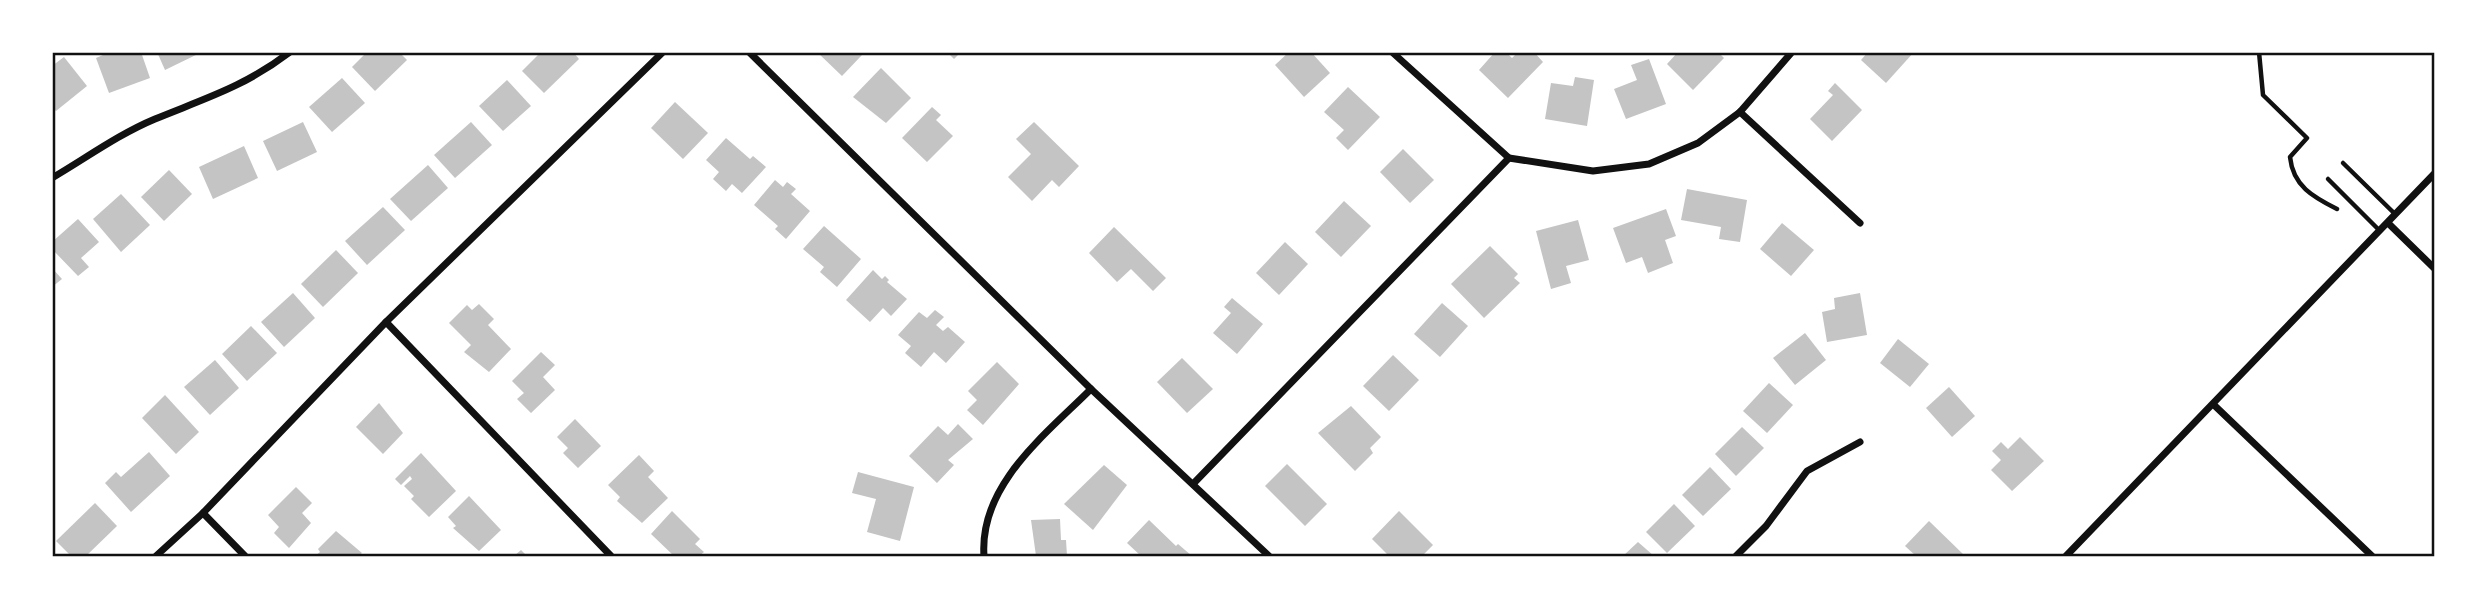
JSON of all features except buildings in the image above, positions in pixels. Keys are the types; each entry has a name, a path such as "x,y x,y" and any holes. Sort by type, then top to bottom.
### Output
{"street":[{"path":"52,178 154,120 208,101 260,75 290,52"},
{"path":"156,556 203,513 386,322 663,52"},
{"path":"749,52 1091,389 1269,556"},
{"path":"1392,52 1509,158 1593,171 1649,164 1698,144 1740,112 1792,52"},
{"path":"1740,112 1860,223"},
{"path":"1193,484 1509,158"},
{"path":"2066,556 2434,174"},
{"path":"2388,223 2434,268"},
{"path":"386,322 611,556"},
{"path":"984,556 983,539 995,497 1023,458 1091,389"},
{"path":"2214,405 2372,556"},
{"path":"1736,556 1766,526 1807,471 1860,442"},
{"path":"203,513 245,556"}],"lane":[{"path":"2343,163 2396,214"},
{"path":"2328,179 2380,231"}],"path":[{"path":"2259,52 2263,95 2307,138 2290,157 2291,170 2315,198 2345,213"}]}
